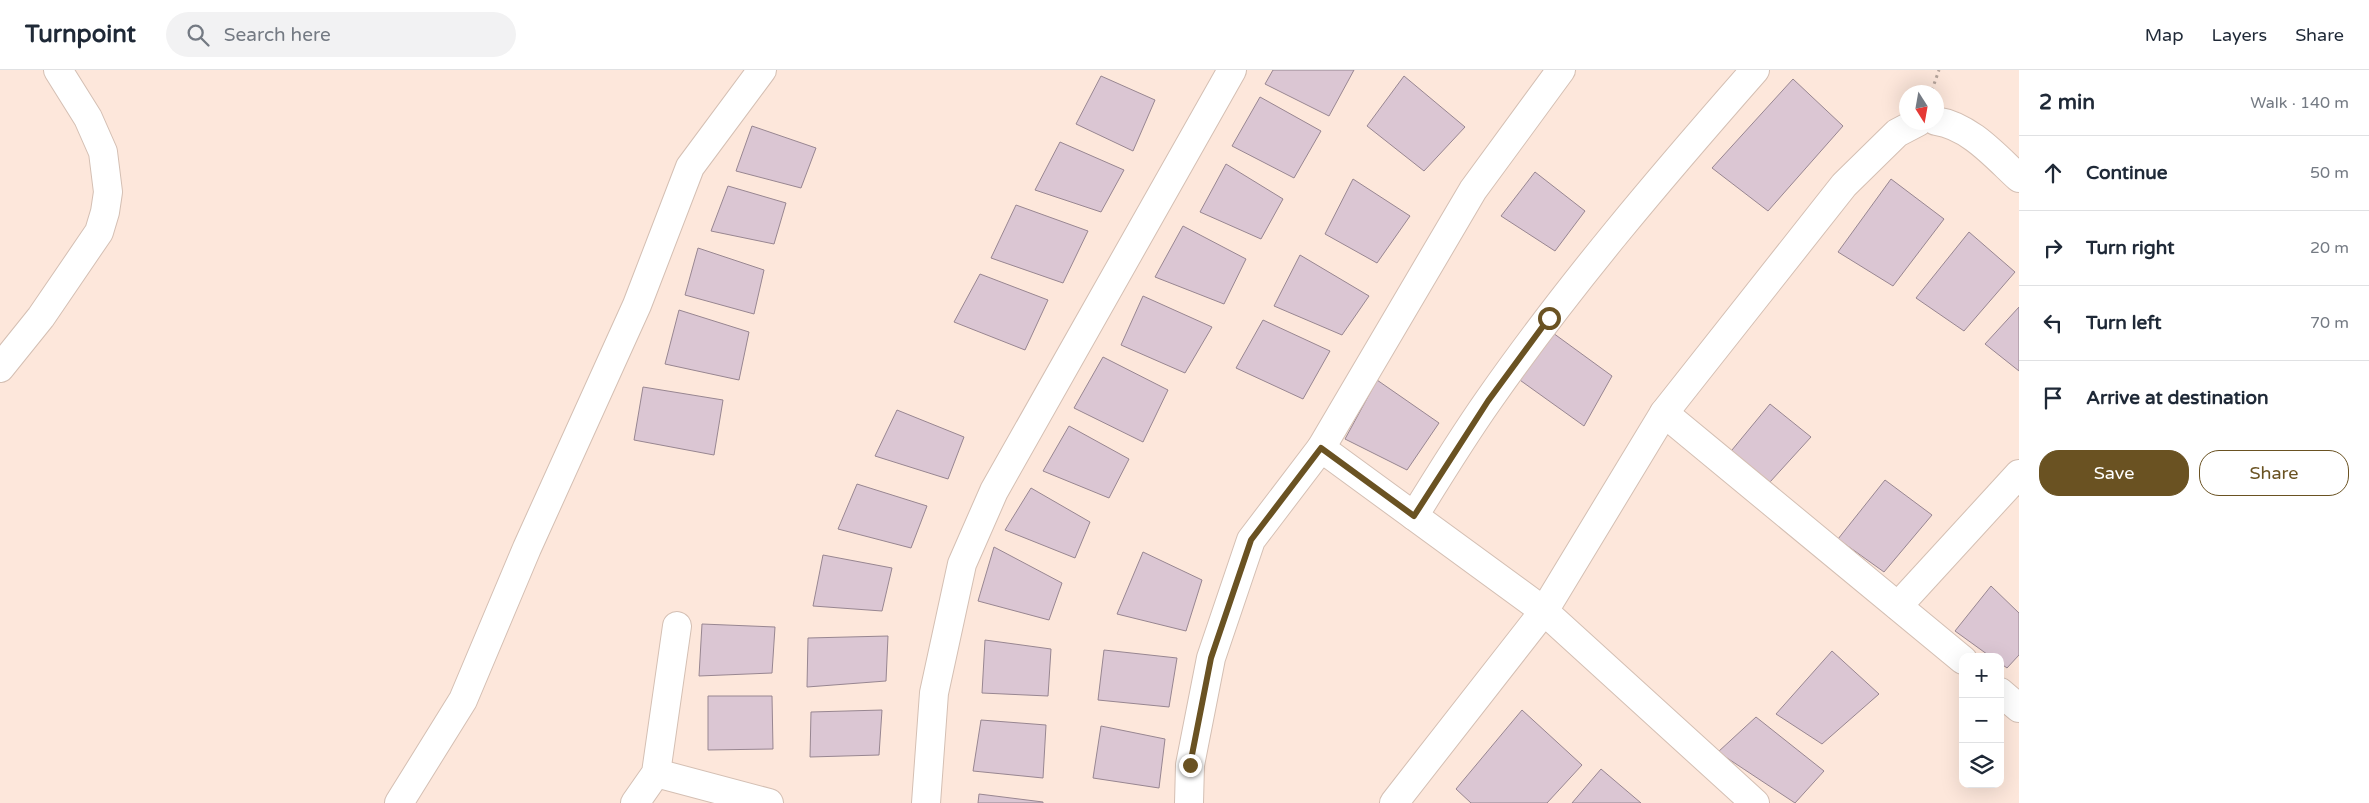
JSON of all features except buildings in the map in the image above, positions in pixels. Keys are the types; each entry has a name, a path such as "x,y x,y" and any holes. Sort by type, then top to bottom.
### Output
{"street":[{"path":"0,368 41,317 99,232 105,212 108,192 103,152 88,118 58,70"},
{"path":"399,803 463,700 526,548 637,305 690,167 762,70"},
{"path":"926,803 934,692 962,564 994,491 1232,70"},
{"path":"1189,803 1190,765 1211,658 1251,540 1321,448 1473,190 1561,70"},
{"path":"1414,516 1488,401 1549,318 1612,237 1755,70"},
{"path":"1944,124 1968,134 1991,151 2019,178"},
{"path":"1394,803 1544,611 1664,414 1844,185 1897,133 1903,130"},
{"path":"1664,414 1959,657"},
{"path":"1321,448 1544,611 1755,803"},
{"path":"1898,606 2019,474"},
{"path":"636,803 656,773 677,626"},
{"path":"2004,695 2019,708"},
{"path":"656,773 769,803"}],"path":[{"path":"1934,85 1939,70"}],"route":[{"path":"1190,765 1211,658 1251,540 1321,448 1414,516 1488,401 1549,318"}]}
